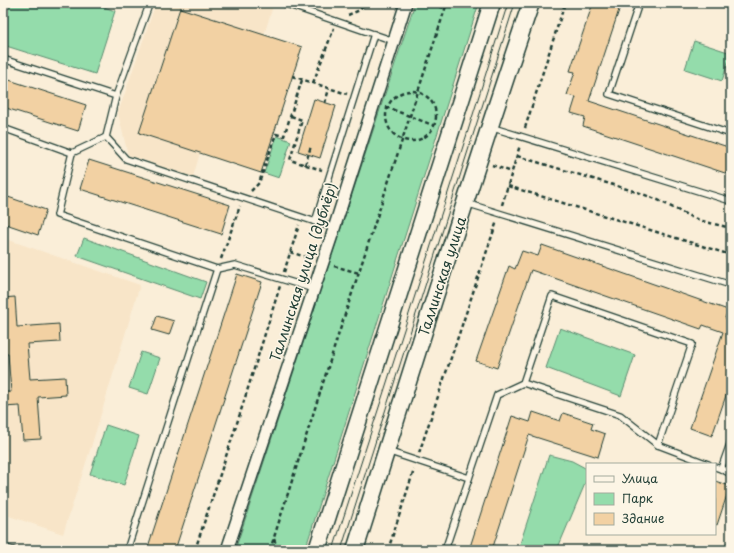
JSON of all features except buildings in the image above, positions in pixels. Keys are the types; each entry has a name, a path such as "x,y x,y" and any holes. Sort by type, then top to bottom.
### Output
{"main road":[{"path":"317,550 492,3"},
{"name":"Таллинская улица","path":"355,550 465,203 531,3"}],"street":[{"name":"Таллинская улица (дублёр)","path":"227,550 334,228 406,3"}],"lane":[{"path":"283,3 394,41"},
{"path":"301,9 303,3"},
{"path":"639,3 609,94 731,134"},
{"path":"106,137 116,96 148,4"},
{"path":"315,222 374,34"},
{"path":"3,59 116,96"},
{"path":"490,127 731,201"},
{"path":"3,128 72,153 106,137"},
{"path":"106,137 126,159 334,228"},
{"path":"72,153 57,215 217,269 235,265 314,289"},
{"path":"465,203 731,285"},
{"path":"127,550 217,269"},
{"path":"523,383 552,296 692,344 658,445"},
{"path":"445,550 497,395 523,383 620,415 658,445 705,463"},
{"path":"721,469 731,441"},
{"path":"386,451 468,478"},
{"path":"716,467 731,474"},
{"path":"725,550 731,546"},
{"path":"3,547 13,550"}],"path":[{"path":"292,76 313,84 336,21 360,10 365,3"},
{"path":"426,3 445,8"},
{"path":"270,550 447,3"},
{"path":"388,550 508,186 565,3"},
{"path":"217,269 243,197 259,183 276,134 284,136 302,80"},
{"path":"325,103 329,88"},
{"path":"410,91 418,92 428,98 434,106 436,116 435,126 429,134 421,140 411,142 402,141 393,135 387,127 385,117 386,107 392,99 400,93 410,91"},
{"path":"291,116 302,120 290,160 330,173"},
{"path":"305,165 311,146"},
{"path":"517,156 640,193 663,202 693,218 711,224 731,228"},
{"path":"489,160 492,166 512,172"},
{"path":"508,186 731,255"},
{"path":"195,550 302,217"},
{"path":"274,538 278,550"}],"shaded area":[{"path":"156,3 266,3 273,6 264,35 180,8 139,133 200,153 193,177 128,155 118,113"},
{"path":"3,238 140,285 63,534 3,514"}],"green space":[{"path":"3,3 93,3 115,11 95,74 3,45"},
{"path":"415,3 479,3 305,550 235,550"},
{"path":"694,41 731,53 722,81 685,69"},
{"path":"277,136 291,141 279,178 264,173"},
{"path":"84,238 206,282 200,299 77,256"},
{"path":"560,328 635,355 621,396 546,368"},
{"path":"141,352 160,358 148,394 129,388"},
{"path":"106,425 139,436 124,485 90,474"},
{"path":"549,455 572,461 586,468 586,481 557,550 518,550"}],"tram line":[{"path":"333,550 508,3"},
{"path":"341,550 515,3"}]}
